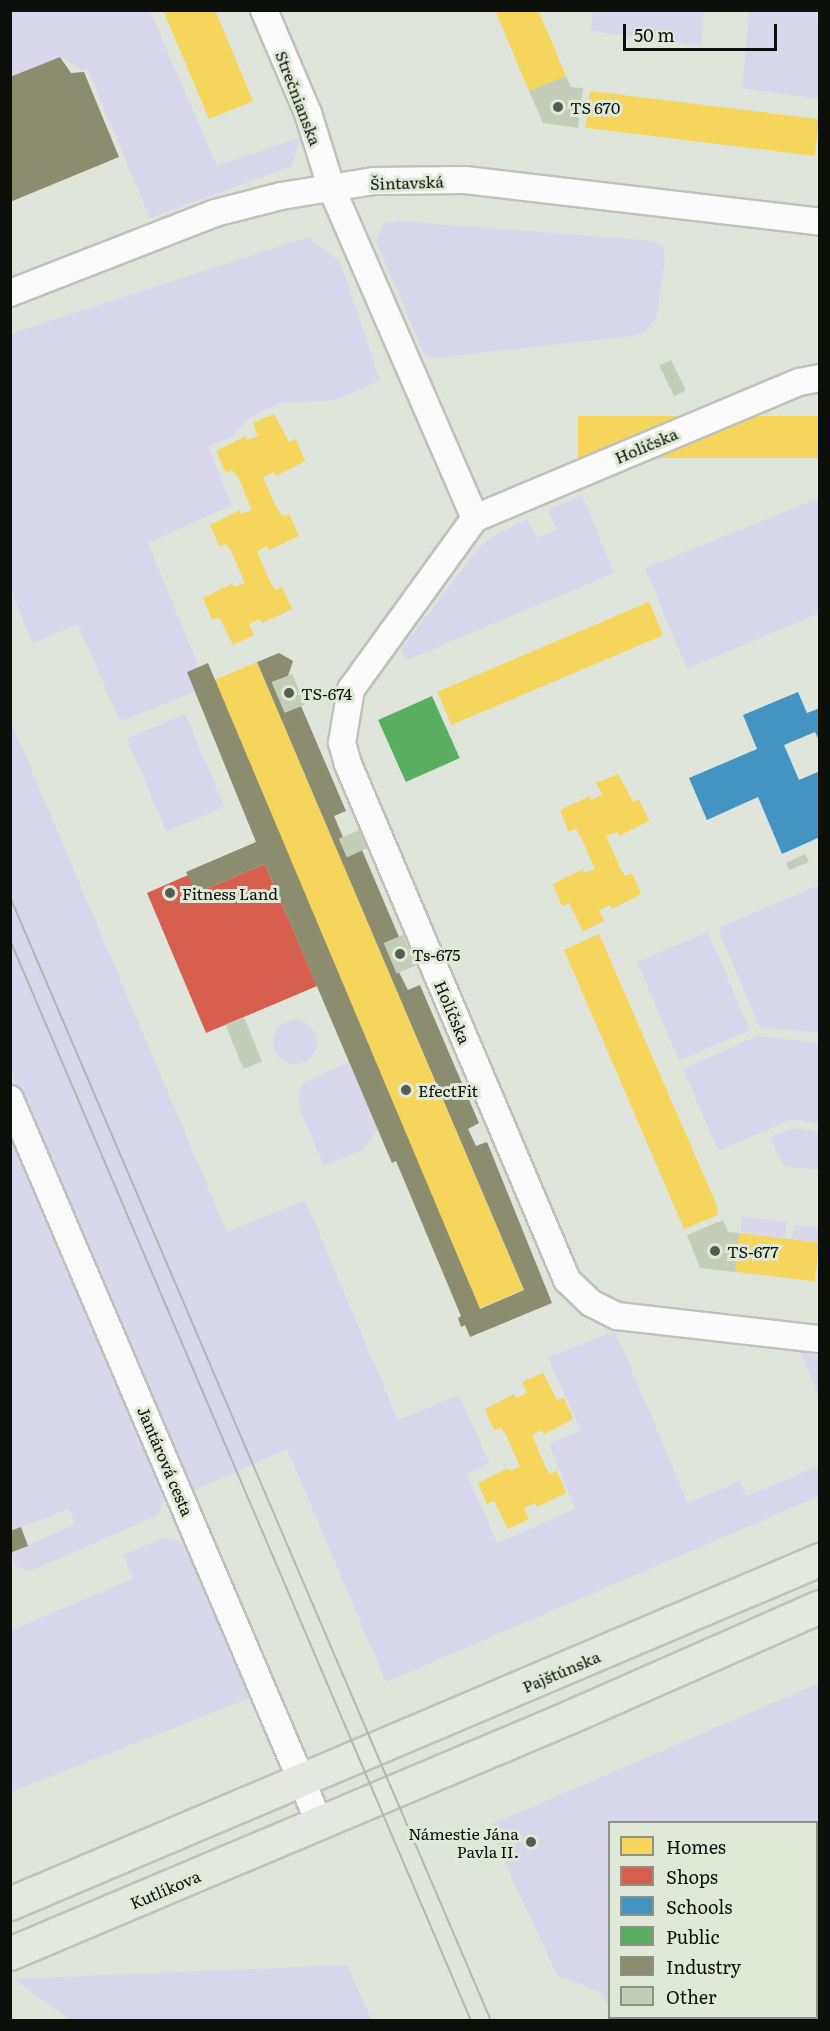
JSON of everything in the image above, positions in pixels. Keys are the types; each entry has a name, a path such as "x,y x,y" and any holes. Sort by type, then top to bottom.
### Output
{"main road":[{"name":"Pajštúnska","path":"303,1782 819,1560"},
{"path":"320,1824 819,1607"},
{"path":"12,1901 303,1782"},
{"name":"Kutlíkova","path":"10,1954 320,1824"}],"street":[{"name":"Strečnianska","path":"264,10 308,113 331,187"},
{"name":"Šintavská","path":"10,293 215,213 331,187 374,182 465,180 819,222"},
{"path":"331,187 475,518"},
{"name":"Holíčska","path":"819,378 798,382 475,518 351,689 342,743 348,764 567,1280 578,1293 617,1316 819,1339"},
{"name":"Jantárová cesta","path":"10,1099 320,1824"}],"shaded area":[{"path":"11,11 150,11 217,166 301,137 292,166 150,218 87,68 82,70 60,57 11,77"},
{"path":"593,11 704,11 701,46 591,31"},
{"path":"749,11 814,11 819,20 819,99 742,88"},
{"path":"399,221 654,241 663,247 665,257 657,316 646,331 632,336 435,358 424,354 376,241 384,223"},
{"path":"308,237 340,262 380,380 335,400 280,403 250,417 233,436 208,447 232,505 148,543 199,667 188,672 196,691 120,722 78,624 33,643 11,591 10,334"},
{"path":"582,495 614,573 407,660 401,649 477,550 490,538 527,519 536,538 557,530 548,510"},
{"path":"819,498 819,613 687,669 645,568"},
{"path":"185,714 224,807 166,832 127,739"},
{"path":"10,719 227,1232 305,1200 398,1420 459,1395 489,1463 467,1474 497,1543 575,1509 549,1444 581,1431 548,1357 615,1331 688,1503 740,1481 746,1496 819,1466 819,1496 386,1682 287,1449 190,1492 11,1072"},
{"path":"819,885 819,1033 759,1027 718,928"},
{"path":"708,932 750,1030 679,1061 637,962"},
{"path":"295,1020 310,1027 317,1042 310,1057 295,1064 280,1057 273,1042 280,1027"},
{"path":"757,1036 819,1043 819,1124 792,1119 718,1151 683,1069"},
{"path":"349,1062 378,1129 363,1150 324,1166 300,1111 299,1094 303,1083"},
{"path":"10,1122 168,1490 158,1515 31,1571 15,1566 11,1553 75,1524 69,1509 11,1531"},
{"path":"794,1128 819,1132 819,1170 784,1166 770,1137"},
{"path":"742,1217 787,1222 785,1238 740,1233"},
{"path":"795,1225 819,1227 819,1243 791,1240"},
{"path":"801,1352 819,1356 819,1397"},
{"path":"163,1538 184,1541 194,1552 255,1696 11,1792 10,1631 134,1578 123,1555"},
{"path":"819,1683 819,2020 614,2019 818,2019 818,1821 608,1821 608,2007 602,1993 557,1975 488,1826"},
{"path":"347,1965 372,2020 70,2020 14,1979"}],"building: Homes":[{"path":"163,10 215,10 253,101 209,119"},
{"path":"495,10 538,10 566,76 529,91"},
{"path":"590,91 819,119 815,156 585,128"},
{"path":"274,414 289,442 296,439 305,461 276,476 274,472 263,477 277,509 283,516 289,514 299,536 269,550 267,546 257,551 270,582 275,590 282,587 292,609 262,623 260,619 249,624 254,635 233,645 219,617 212,620 203,598 233,583 234,587 245,583 231,551 226,544 219,546 210,525 240,510 241,514 252,510 238,477 232,470 226,473 216,451 246,436 247,440 258,436 253,423"},
{"path":"578,416 819,416 819,458 578,458"},
{"path":"649,602 663,635 451,725 437,692"},
{"path":"257,662 523,1290 479,1309 213,681"},
{"path":"618,774 633,802 639,799 649,821 619,836 617,832 606,836 620,868 625,876 632,873 641,894 612,909 610,905 599,910 604,921 583,931 569,903 562,906 553,884 583,869 584,873 595,869 581,837 576,829 569,832 560,810 590,796 591,800 602,795 596,783"},
{"path":"599,934 717,1206 718,1215 684,1229 564,950"},
{"path":"739,1233 819,1243 815,1282 734,1272"},
{"path":"543,1373 557,1400 564,1398 573,1419 544,1434 542,1430 532,1435 545,1466 550,1474 557,1471 566,1493 537,1507 535,1503 524,1508 529,1519 508,1529 494,1501 487,1504 478,1483 508,1468 509,1471 520,1467 506,1435 501,1428 494,1430 485,1409 514,1394 516,1398 527,1393 522,1382"}],"building: Shops":[{"path":"265,864 317,986 206,1033 147,893 188,875 196,893"}],"building: Schools":[{"path":"798,692 807,713 820,708 820,742 815,732 784,745 799,780 820,771 820,837 782,854 758,797 707,820 689,778 757,749 743,715"}],"building: Public":[{"path":"432,696 460,758 406,782 378,720"}],"building: Industry":[{"path":"60,57 71,73 84,72 119,157 10,202 10,77"},
{"path":"279,653 293,661 288,676 272,682 285,712 301,706 346,811 334,816 343,837 339,839 347,857 362,850 399,937 384,943 408,990 420,985 479,1123 468,1129 476,1146 487,1142 552,1303 470,1337 465,1325 461,1327 458,1318 461,1316 396,1161 392,1163 265,864 196,893 186,872 256,842 187,672 208,663 480,1309 524,1290 257,662"},
{"path":"21,1527 28,1546 10,1553 10,1531"}],"building: Other":[{"name":"TS 670","path":"566,76 571,87 583,88 578,128 543,123 529,91"},
{"path":"671,360 686,391 674,396 659,366"},
{"name":"TS-674","path":"292,674 305,704 285,713 272,683"},
{"path":"359,830 367,848 347,857 339,839"},
{"path":"805,854 809,862 789,870 786,863"},
{"name":"Ts-675","path":"403,935 416,965 397,974 384,943"},
{"path":"244,1017 262,1062 243,1069 225,1024"},
{"name":"TS-677","path":"723,1220 728,1232 739,1233 735,1272 700,1268 687,1235"}],"tram line":[{"path":"10,896 491,2020"},
{"path":"10,939 471,2020"}],"place":[{"name":"TS 670","path":"558,107"},
{"name":"TS-674","path":"289,693"},
{"name":"Fitness Land","path":"170,893"},
{"name":"Ts-675","path":"400,954"},
{"name":"EfectFit","path":"406,1090"},
{"name":"TS-677","path":"715,1251"},
{"name":"Námestie Jána Pavla II.","path":"531,1842"}]}
